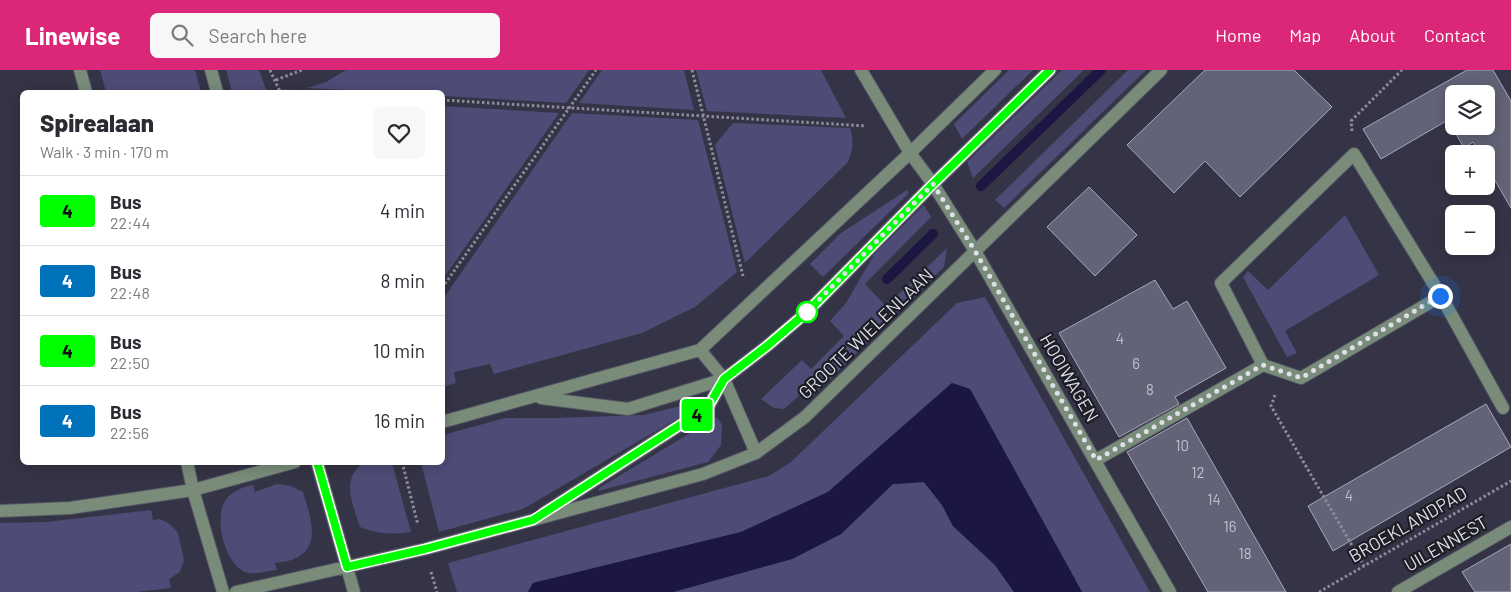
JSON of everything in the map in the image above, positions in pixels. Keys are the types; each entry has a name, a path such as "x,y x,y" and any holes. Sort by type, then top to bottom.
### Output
{"street":[{"path":"80,70 85,90"},
{"path":"211,70 216,90"},
{"name":"HOOIWAGEN","path":"861,70 910,153 933,184 975,251 1170,592"},
{"name":"GROOTE WIELENLAAN","path":"445,421 535,398 700,350 910,153 995,70"},
{"name":"GROOTE WIELENLAAN","path":"535,398 628,409 724,379 807,312 933,184 1050,70"},
{"name":"GROOTE WIELENLAAN","path":"236,592 425,549 703,474 756,453 806,417 1161,70"},
{"path":"1440,296 1301,378 1263,365 1221,283 1354,154 1440,296 1503,408"},
{"path":"700,350 724,379 756,453"},
{"path":"1096,460 1263,365"},
{"name":"GROOTE WIELENLAAN","path":"533,520 708,407 724,379"},
{"path":"188,465 192,490 223,592"},
{"path":"0,512 70,508 192,490 284,465"},
{"path":"318,465 354,592"},
{"name":"UILENNEST","path":"1398,592 1511,527"}],"path":[{"path":"270,70 279,90"},
{"path":"276,80 302,70"},
{"path":"445,284 596,70"},
{"path":"692,70 749,304"},
{"path":"1354,154 1351,122 1402,70"},
{"path":"445,100 896,129"},
{"path":"1282,372 1272,406 1364,566"},
{"name":"BROEKLANDPAD","path":"1319,592 1511,481"}],"shaded area":[{"path":"100,70 195,70 200,90 105,90"},
{"path":"226,70 259,70 266,90 231,90"},
{"path":"346,70 589,70 566,103 445,96 445,90 307,88 326,82"},
{"path":"602,70 684,70 694,110 579,103"},
{"path":"696,70 821,70 846,118 707,111"},
{"path":"1009,70 1033,70 962,139 954,124"},
{"path":"1062,70 1084,70 973,178 967,162"},
{"path":"1128,70 1146,70 1004,208 995,200"},
{"path":"445,106 559,113 445,276"},
{"path":"572,113 698,120 737,272 695,307 642,333 494,374 490,364 454,372 456,383 445,386 445,296"},
{"path":"733,123 850,128 852,137 852,149 848,162 745,263 715,145"},
{"path":"907,190 909,193 823,277 810,264 841,233"},
{"path":"924,205 931,217 865,284 886,306 947,248 944,267 811,398 803,392 784,409 774,408 761,399 802,360 811,369 844,336 830,321 846,303 875,253"},
{"path":"1345,215 1379,275 1285,331 1297,353 1287,357 1243,277 1248,271 1268,290"},
{"path":"985,297 1150,592 1082,592 970,389 952,383 828,492 741,532 533,583 528,592 457,592 448,563 769,476 791,462 957,303"},
{"path":"952,383 970,389 1082,592 1014,592 995,565 953,526 942,505 924,482 893,484 841,534 792,559 673,592 528,592 533,583 741,532 828,492"},
{"path":"701,401 702,404 523,509 439,532 422,465 445,465 445,434 505,418 644,415"},
{"path":"717,417 722,425 721,445 708,462 598,491 599,488"},
{"path":"362,465 393,465 411,532 385,533 360,527 350,492 352,476"},
{"path":"924,482 942,505 953,526 995,565 1014,592 673,592 792,559 841,534 893,484"},
{"path":"277,484 291,486 303,492 312,527 310,544 298,557 275,563 277,570 249,573 233,562 227,552 221,527 223,505 228,497 243,488 253,485 255,492"},
{"path":"151,510 153,520 160,519 170,524 178,533 184,560 180,572 169,579 171,588 136,592 0,592 0,523 46,522"}],"building":[{"path":"1205,70 1294,70 1332,107 1240,197 1205,161 1174,193 1127,145"},
{"path":"1467,70 1493,70 1511,101 1511,208 1495,180 1495,145 1475,145 1473,142 1468,145 1462,145 1457,135 1495,135 1495,85 1445,85 1445,122 1381,159 1363,129"},
{"path":"1089,187 1137,235 1095,276 1047,227"},
{"path":"1155,280 1173,309 1187,301 1226,368 1175,397 1179,404 1119,437 1059,333"},
{"path":"1486,404 1511,447 1333,551 1308,506"},
{"path":"1187,418 1286,592 1208,592 1127,452"},
{"path":"1511,544 1511,592 1475,592 1462,572"}],"waterway":[{"path":"981,186 1101,70"},
{"path":"887,279 933,234"}],"bus line":[{"name":"4","path":"318,465 347,567 425,549 533,520 708,407 724,379 807,312 933,184 1050,70"}],"route":[{"path":"807,312 933,184 975,251 1096,460 1263,365 1301,378 1440,296"}]}
